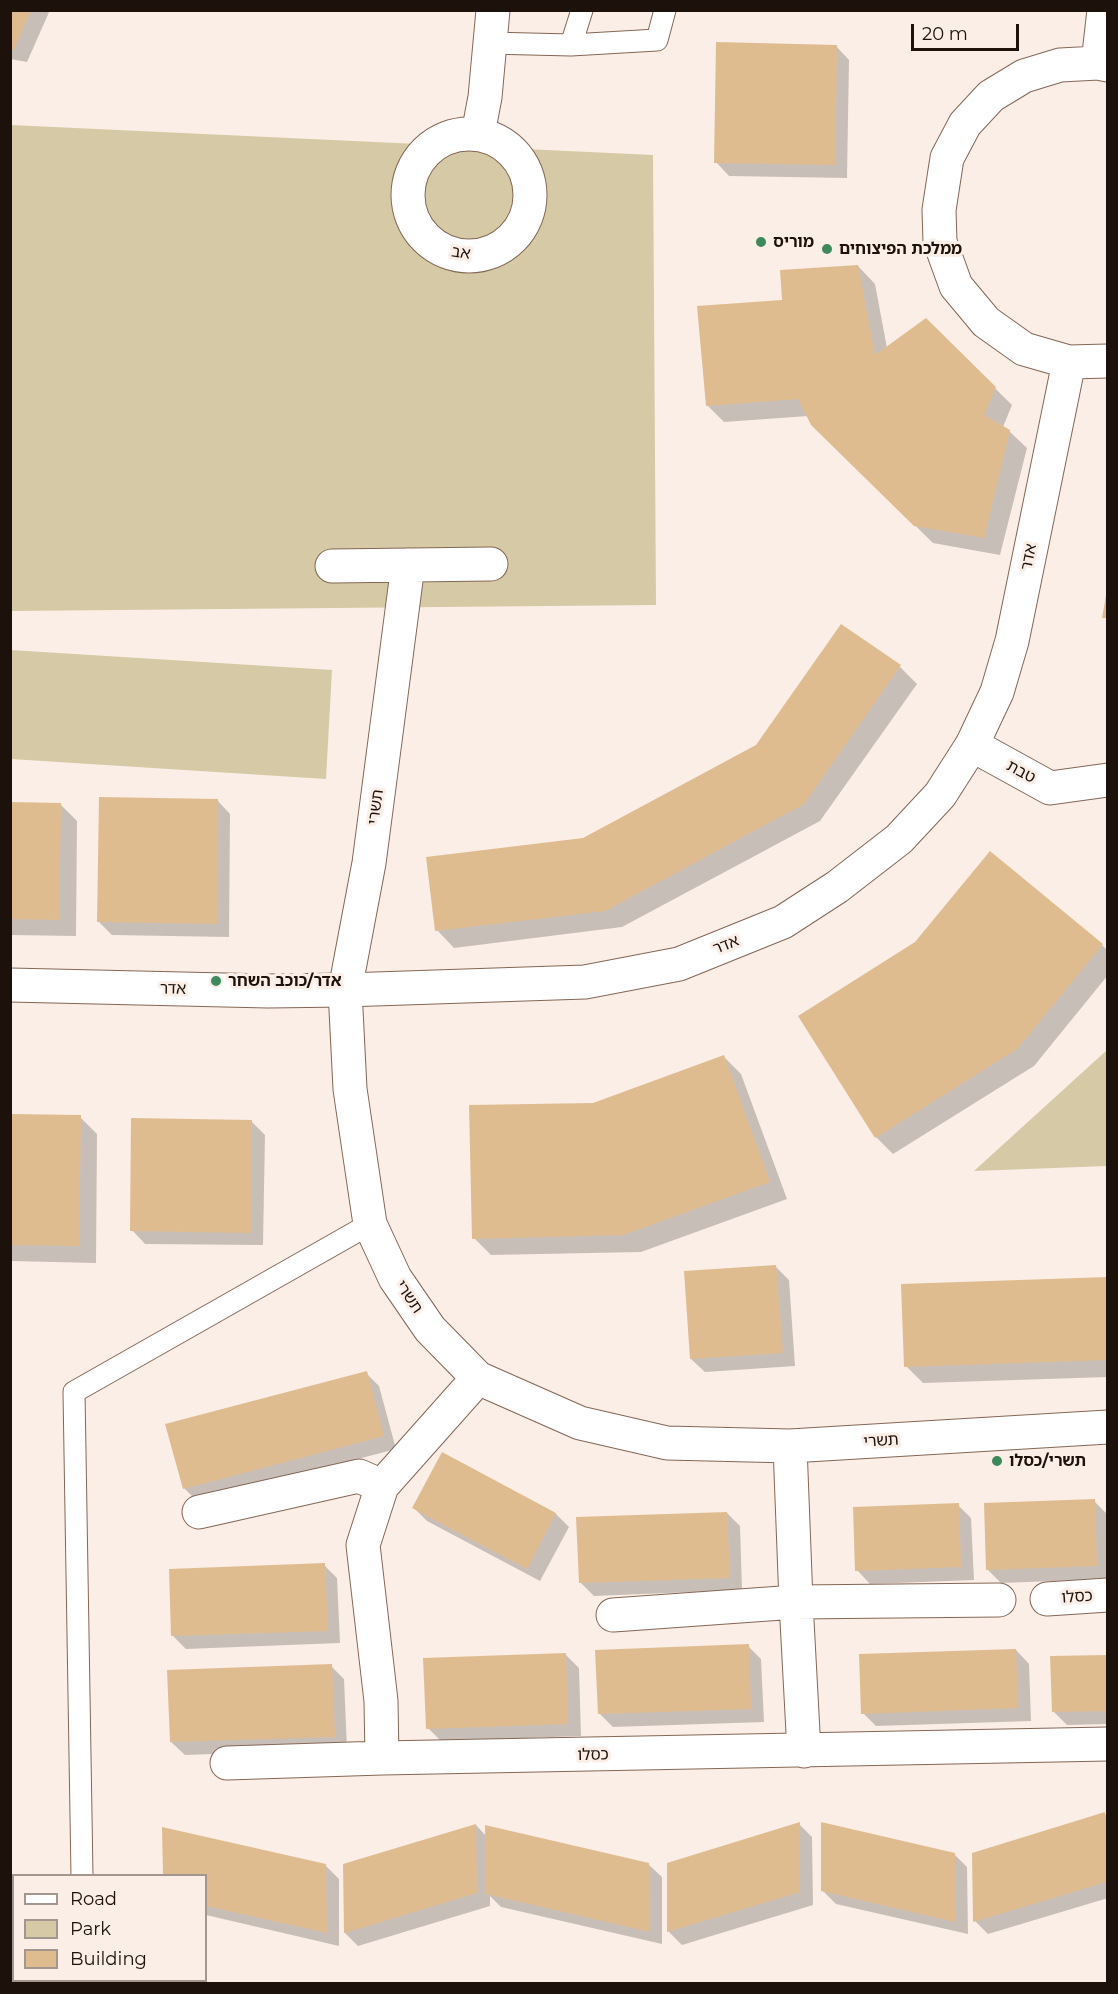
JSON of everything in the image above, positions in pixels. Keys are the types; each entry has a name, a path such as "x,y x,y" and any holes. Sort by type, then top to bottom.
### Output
{"street":[{"path":"478,134 485,97 493,10"},
{"path":"1104,10 1103,64 1060,65 1024,76 991,96 965,124 947,158 939,210 940,242 956,286 986,322 1024,349 1069,362 1107,361"},
{"name":"אדר","path":"10,985 268,991 585,982 679,964 783,922 837,887 899,838 940,795 972,745 997,692 1012,641 1069,362"},
{"path":"332,566 491,564"},
{"name":"תשרי","path":"408,565 369,863 345,990 350,1089 370,1224 395,1278 430,1329 478,1378 580,1423 667,1443 790,1446 1107,1427"},
{"name":"טבת","path":"972,745 1050,788 1107,780"},
{"path":"382,1758 379,1680 363,1545 382,1486 478,1378"},
{"path":"790,1446 804,1751"},
{"path":"200,1512 358,1476 382,1486"},
{"name":"כסלו","path":"1047,1599 1107,1595"},
{"path":"613,1615 796,1602 999,1600"},
{"name":"כסלו","path":"227,1763 1107,1744"}],"lane":[{"path":"571,45 582,10"},
{"path":"489,43 571,45 657,40 665,10"},
{"path":"82,1874 74,1392 370,1224"}],"green space":[{"path":"11,125 653,155 656,605 11,611"},
{"path":"10,650 332,670 326,779 11,759"},
{"path":"1107,1050 1107,1166 974,1171"}],"building":[{"path":"10,10 31,10 14,50 10,49"},
{"path":"716,42 837,45 835,165 714,163"},
{"path":"858,265 875,355 926,318 996,387 984,415 1010,430 984,538 914,526 811,425 798,399 706,406 697,306 782,300 780,270"},
{"path":"1106,595 1108,618 1102,618"},
{"path":"841,624 901,665 804,804 605,911 435,931 426,857 583,838 756,745"},
{"path":"99,797 218,799 217,924 97,922"},
{"path":"10,802 61,803 59,920 10,919"},
{"path":"990,851 1103,944 1017,1049 875,1138 798,1016 915,942"},
{"path":"724,1055 770,1182 623,1235 472,1239 469,1105 593,1103"},
{"path":"10,1114 81,1115 79,1246 10,1245"},
{"path":"131,1118 252,1120 251,1233 130,1231"},
{"path":"776,1265 783,1353 690,1359 684,1271"},
{"path":"1108,1277 1108,1360 904,1367 901,1284"},
{"path":"367,1371 384,1436 183,1489 165,1424"},
{"path":"442,1452 556,1513 527,1569 412,1508"},
{"path":"1095,1499 1097,1566 986,1570 984,1503"},
{"path":"959,1503 961,1567 855,1571 853,1507"},
{"path":"727,1512 730,1578 579,1583 576,1517"},
{"path":"325,1563 328,1631 171,1636 169,1569"},
{"path":"749,1644 751,1709 598,1714 595,1650"},
{"path":"1016,1649 1018,1708 861,1714 859,1654"},
{"path":"566,1653 568,1724 426,1729 423,1658"},
{"path":"1108,1655 1108,1711 1052,1712 1050,1656"},
{"path":"332,1664 335,1737 170,1742 167,1670"},
{"path":"1105,1812 1106,1882 973,1922 972,1853"},
{"path":"800,1822 800,1892 667,1932 667,1863"},
{"path":"821,1822 955,1853 955,1922 821,1891"},
{"path":"476,1824 477,1893 344,1933 343,1864"},
{"path":"485,1825 649,1863 650,1932 486,1894"},
{"path":"162,1827 326,1864 327,1933 207,1906 207,1874 163,1874"}],"place":[{"name":"מוריס","path":"761,242"},
{"name":"ממלכת הפיצוחים","path":"827,249"},
{"name":"אדר/כוכב השחר","path":"216,981"},
{"name":"תשרי/כסלו","path":"997,1461"}]}
